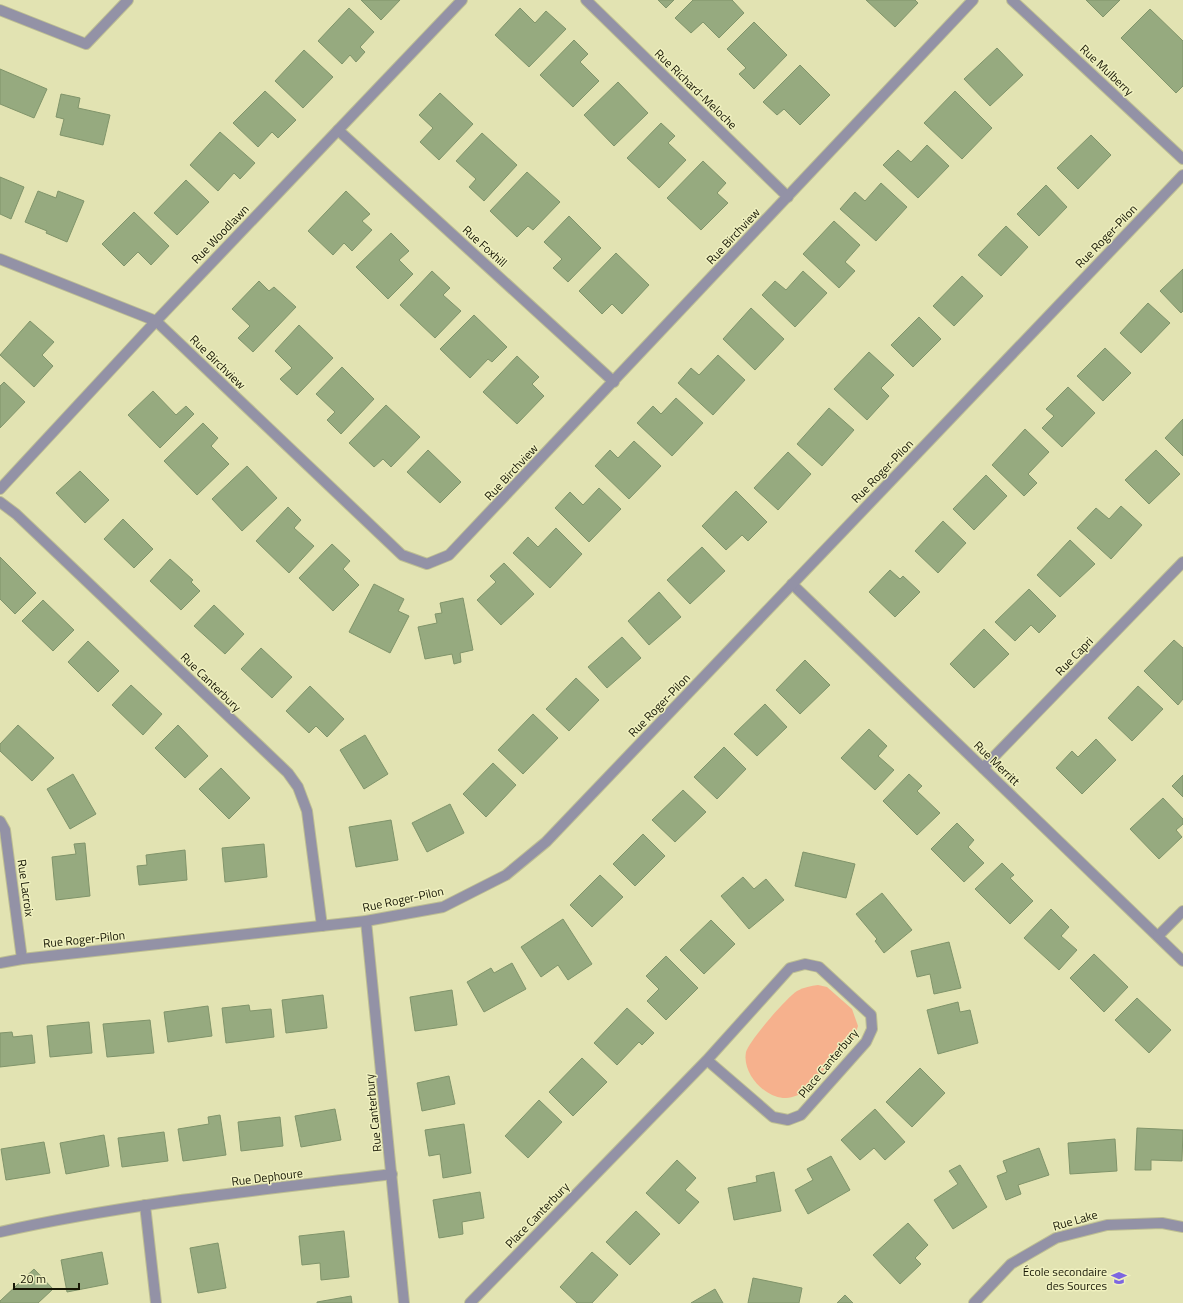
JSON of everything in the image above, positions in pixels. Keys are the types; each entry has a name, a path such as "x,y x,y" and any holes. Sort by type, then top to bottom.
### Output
{"street":[{"path":"0,10 86,44 128,0"},
{"name":"Rue Woodlawn","path":"0,489 156,321 462,0"},
{"name":"Rue Richard-Meloche","path":"586,0 788,197"},
{"name":"Rue Birchview","path":"0,259 156,321 402,555 427,564 449,556 973,0"},
{"name":"Rue Mulberry","path":"1012,0 1183,160"},
{"name":"Rue Foxhill","path":"338,130 614,382"},
{"name":"Rue Roger-Pilon","path":"0,963 22,959 366,921 443,906 506,875 546,842 1183,175"},
{"name":"Rue Canterbury","path":"0,502 16,514 288,773 298,788 307,811 322,926"},
{"name":"Rue Capri","path":"983,768 1183,562"},
{"name":"Rue Merritt","path":"792,584 1183,961"},
{"name":"Rue Lacroix","path":"0,821 5,830 22,959"},
{"path":"1158,936 1183,910"},
{"name":"Rue Canterbury","path":"366,921 404,1303"},
{"name":"Place Canterbury","path":"470,1303 707,1060 790,968 805,964 819,967 871,1016 872,1029 866,1042 801,1115 788,1120 773,1117 707,1060"},
{"name":"Rue Dephoure","path":"0,1232 65,1217 145,1205 392,1174"},
{"path":"145,1205 156,1303"},
{"name":"Rue Lake","path":"974,1303 1011,1264 1056,1238 1107,1224 1162,1223 1183,1227"}],"shaded area":[{"path":"818,985 827,987 852,1009 858,1026 854,1038 803,1092 789,1098 783,1098 768,1093 761,1088 747,1068 746,1052 761,1029 792,995 802,989"}],"building":[{"path":"361,0 400,0 381,20"},
{"path":"658,0 674,0 666,8"},
{"path":"693,0 732,0 744,13 719,38 703,22 691,33 675,18"},
{"path":"866,0 915,0 918,3 895,27"},
{"path":"1086,0 1120,0 1103,17"},
{"path":"349,8 374,32 360,47 365,52 356,62 350,55 342,64 318,41"},
{"path":"520,8 535,23 546,11 566,29 529,67 495,35"},
{"path":"1150,9 1183,41 1183,86 1176,93 1121,38"},
{"path":"754,22 787,55 754,89 739,74 746,68 727,49"},
{"path":"574,40 588,54 580,62 599,81 573,107 540,75"},
{"path":"997,48 1023,75 990,106 964,79"},
{"path":"304,50 333,77 303,108 275,81"},
{"path":"800,65 830,95 800,125 784,109 777,115 763,102"},
{"path":"0,69 47,89 34,118 0,104"},
{"path":"618,82 648,113 614,146 584,115"},
{"path":"265,91 296,120 278,138 272,132 258,147 233,123"},
{"path":"955,91 992,128 962,159 924,123"},
{"path":"440,93 473,124 439,160 420,142 433,128 419,115"},
{"path":"61,94 80,98 78,108 110,115 103,145 60,135 64,119 56,117"},
{"path":"661,123 675,136 668,143 686,160 659,188 627,158"},
{"path":"220,132 255,163 240,179 234,173 218,191 190,165"},
{"path":"482,133 517,165 484,201 469,187 476,179 456,161"},
{"path":"1091,135 1111,155 1078,189 1057,168"},
{"path":"927,145 949,166 918,198 883,165 898,150 911,162"},
{"path":"703,161 726,183 717,193 728,203 701,230 667,198"},
{"path":"527,172 560,202 533,230 528,226 517,237 490,211"},
{"path":"0,177 24,187 11,219 0,214"},
{"path":"186,180 209,202 177,235 154,213"},
{"path":"881,183 907,207 876,241 840,209 855,192 865,201"},
{"path":"1046,185 1067,207 1039,236 1017,214"},
{"path":"38,191 56,198 58,191 84,201 67,242 46,233 47,231 25,222"},
{"path":"346,191 370,214 362,221 372,230 352,251 344,243 333,255 308,231"},
{"path":"134,212 169,246 151,265 138,252 124,266 102,244"},
{"path":"569,216 601,248 568,282 553,268 562,259 544,242"},
{"path":"834,221 860,245 845,262 855,271 839,288 803,254"},
{"path":"1006,226 1028,247 1001,276 978,255"},
{"path":"391,233 409,251 399,260 413,274 388,299 356,267"},
{"path":"616,253 649,285 622,314 612,304 602,314 579,291"},
{"path":"1183,269 1183,311 1181,313 1160,291"},
{"path":"432,271 450,288 443,295 461,311 435,338 400,305"},
{"path":"803,271 827,293 795,327 762,295 775,281 786,290"},
{"path":"962,276 983,296 954,326 933,306"},
{"path":"259,281 269,291 274,287 296,307 253,352 238,338 250,326 232,309"},
{"path":"1148,303 1170,323 1141,353 1120,333"},
{"path":"751,308 784,339 755,370 723,339"},
{"path":"474,315 507,347 492,362 488,359 470,378 440,349"},
{"path":"919,317 941,339 913,367 891,345"},
{"path":"30,321 54,342 42,355 53,366 34,387 0,355"},
{"path":"299,325 333,358 297,395 280,379 292,368 275,351"},
{"path":"1105,348 1131,373 1103,401 1077,376"},
{"path":"869,352 894,375 881,388 889,396 867,420 834,389"},
{"path":"718,355 745,380 713,415 678,383 691,368 699,375"},
{"path":"517,356 539,377 532,384 544,396 517,424 483,392"},
{"path":"342,367 374,399 341,434 327,420 335,412 316,394"},
{"path":"4,382 25,402 0,428 0,386"},
{"path":"1068,387 1095,413 1062,447 1042,428 1054,416 1046,409"},
{"path":"153,391 176,415 186,406 194,414 160,448 128,415"},
{"path":"676,398 703,423 672,456 637,423 653,406 661,414"},
{"path":"386,405 420,437 391,467 383,459 374,467 349,443"},
{"path":"829,408 854,430 822,466 797,444"},
{"path":"1183,419 1183,456 1165,438"},
{"path":"203,423 218,438 211,446 229,464 197,495 164,461"},
{"path":"1025,429 1049,452 1028,474 1037,483 1024,496 992,465"},
{"path":"634,441 661,466 629,499 595,466 610,450 618,458"},
{"path":"428,450 461,482 440,503 407,472"},
{"path":"1156,450 1180,474 1149,504 1125,480"},
{"path":"788,452 811,474 778,510 754,488"},
{"path":"247,466 277,498 242,531 212,499"},
{"path":"80,471 109,500 85,523 56,493"},
{"path":"986,475 1007,496 974,530 953,509"},
{"path":"599,488 621,509 589,542 555,508 570,492 583,505"},
{"path":"736,491 767,522 748,541 742,535 726,550 702,526"},
{"path":"1121,506 1142,525 1111,559 1077,528 1096,508 1109,519"},
{"path":"288,507 301,520 294,528 314,546 289,573 256,541"},
{"path":"123,519 153,549 134,568 104,539"},
{"path":"943,521 966,543 938,573 915,551"},
{"path":"556,528 582,554 550,588 513,553 528,537 538,547"},
{"path":"1070,540 1095,564 1060,597 1037,575"},
{"path":"332,544 350,561 343,569 359,585 333,611 299,578"},
{"path":"702,547 725,571 690,604 667,580"},
{"path":"0,557 36,593 15,614 0,599"},
{"path":"170,559 193,580 191,582 200,591 181,610 150,581"},
{"path":"504,563 534,594 501,625 477,600 496,582 490,576"},
{"path":"890,570 900,579 903,576 920,592 895,617 869,592"},
{"path":"374,584 404,599 398,611 409,616 390,653 349,632"},
{"path":"1029,589 1056,616 1039,633 1031,625 1015,641 995,622"},
{"path":"659,592 681,617 649,645 628,621"},
{"path":"463,598 473,650 460,653 461,662 454,664 452,654 425,659 418,627 437,623 435,614 442,613 440,603"},
{"path":"43,600 74,630 53,651 22,621"},
{"path":"214,605 244,634 225,654 194,626"},
{"path":"984,629 1009,654 974,688 950,664"},
{"path":"622,637 641,658 607,688 588,667"},
{"path":"1174,640 1183,648 1183,699 1178,705 1144,671"},
{"path":"88,641 119,671 98,692 68,662"},
{"path":"261,648 292,677 272,698 241,669"},
{"path":"805,660 830,685 800,714 776,690"},
{"path":"576,678 599,700 569,731 546,709"},
{"path":"131,685 162,714 143,735 112,705"},
{"path":"310,686 344,719 327,737 316,726 309,733 286,711"},
{"path":"1138,686 1163,709 1132,741 1108,718"},
{"path":"765,704 787,727 757,756 734,734"},
{"path":"533,714 558,738 523,774 498,750"},
{"path":"18,725 54,758 32,781 0,751 0,744"},
{"path":"178,725 208,756 185,778 155,748"},
{"path":"869,729 887,746 878,756 894,770 875,790 841,758"},
{"path":"365,735 388,774 364,789 340,750"},
{"path":"1096,739 1116,760 1082,794 1056,768 1072,751 1078,757"},
{"path":"724,747 746,769 717,799 694,777"},
{"path":"493,763 516,785 486,817 463,794"},
{"path":"221,768 250,798 229,819 199,789"},
{"path":"73,774 96,814 70,829 47,789"},
{"path":"909,774 922,786 917,791 940,813 917,835 883,801"},
{"path":"1183,775 1183,797 1172,786"},
{"path":"683,790 706,812 675,842 652,820"},
{"path":"1163,798 1183,819 1183,824 1176,830 1182,837 1159,859 1130,829"},
{"path":"450,804 464,833 427,852 412,823"},
{"path":"391,820 398,860 356,867 349,827"},
{"path":"957,823 974,840 968,847 984,863 964,882 931,849"},
{"path":"643,834 665,856 635,886 613,864"},
{"path":"85,843 90,896 56,900 52,857 76,854 74,844"},
{"path":"264,844 267,877 225,882 222,848"},
{"path":"185,850 187,880 139,885 137,866 147,865 146,855"},
{"path":"803,852 855,864 846,898 795,886"},
{"path":"1002,863 1014,875 1010,878 1033,901 1010,924 975,889"},
{"path":"600,875 623,897 592,927 570,905"},
{"path":"743,877 754,889 766,879 784,900 749,929 721,896"},
{"path":"882,893 912,930 884,953 875,941 877,939 856,914"},
{"path":"1051,909 1069,927 1061,936 1077,950 1059,970 1024,938"},
{"path":"563,919 592,964 568,980 558,965 541,977 521,947"},
{"path":"711,920 735,944 704,974 680,950"},
{"path":"949,942 961,988 934,994 930,974 917,977 911,951"},
{"path":"1094,954 1128,987 1104,1012 1070,978"},
{"path":"666,956 698,988 666,1020 647,1001 659,989 646,976"},
{"path":"512,963 526,989 484,1012 467,982 491,968 494,973"},
{"path":"452,990 457,1025 415,1031 410,997"},
{"path":"323,995 327,1028 286,1033 282,1000"},
{"path":"1137,998 1171,1030 1149,1053 1115,1020"},
{"path":"958,1002 960,1012 970,1010 978,1043 938,1054 927,1010"},
{"path":"249,1005 250,1011 271,1009 274,1037 226,1043 222,1008"},
{"path":"208,1006 212,1036 168,1042 164,1012"},
{"path":"627,1008 654,1033 642,1045 639,1042 617,1065 594,1043"},
{"path":"150,1020 154,1053 107,1057 103,1024"},
{"path":"89,1022 92,1053 50,1057 47,1026"},
{"path":"12,1032 13,1037 32,1035 35,1063 0,1067 0,1033"},
{"path":"582,1058 607,1082 573,1116 549,1092"},
{"path":"920,1068 945,1093 912,1127 886,1102"},
{"path":"449,1076 455,1104 422,1111 417,1083"},
{"path":"539,1100 562,1122 528,1158 505,1136"},
{"path":"335,1109 341,1140 301,1147 295,1116"},
{"path":"875,1109 905,1142 885,1160 874,1148 860,1160 841,1140"},
{"path":"220,1115 226,1155 183,1161 178,1129 209,1124 208,1117"},
{"path":"280,1117 283,1146 241,1151 238,1122"},
{"path":"464,1124 471,1173 443,1178 440,1154 429,1156 425,1130"},
{"path":"1137,1128 1183,1130 1182,1161 1151,1160 1151,1170 1135,1170"},
{"path":"164,1132 168,1161 122,1167 118,1138"},
{"path":"104,1135 109,1166 66,1174 60,1143"},
{"path":"1115,1139 1117,1171 1070,1174 1068,1143"},
{"path":"44,1142 50,1173 6,1180 1,1149"},
{"path":"1039,1148 1049,1175 1018,1185 1021,1194 1006,1200 997,1176 1007,1172 1003,1161"},
{"path":"831,1156 850,1190 808,1214 795,1190 813,1180 807,1169"},
{"path":"677,1160 696,1178 685,1190 699,1202 679,1224 646,1193"},
{"path":"960,1165 987,1207 953,1229 934,1200 958,1184 949,1171"},
{"path":"774,1172 781,1211 734,1220 728,1188 757,1182 756,1176"},
{"path":"480,1192 484,1218 462,1222 463,1234 439,1238 433,1200"},
{"path":"636,1211 660,1234 630,1265 606,1242"},
{"path":"908,1223 928,1245 915,1258 921,1264 900,1284 873,1255"},
{"path":"344,1231 349,1277 321,1280 320,1263 302,1265 299,1236"},
{"path":"218,1243 226,1288 198,1293 190,1248"},
{"path":"102,1252 108,1284 67,1292 61,1260"},
{"path":"592,1252 618,1275 592,1303 577,1303 560,1287"},
{"path":"34,1269 53,1289 38,1303 0,1303 0,1301"},
{"path":"753,1278 802,1288 799,1303 748,1303"},
{"path":"715,1289 723,1303 691,1303"},
{"path":"845,1295 853,1303 837,1303"},
{"path":"351,1296 352,1303 317,1303 317,1302"}],"place":[{"name":"École secondaire des Sources","path":"1119,1278"}]}
